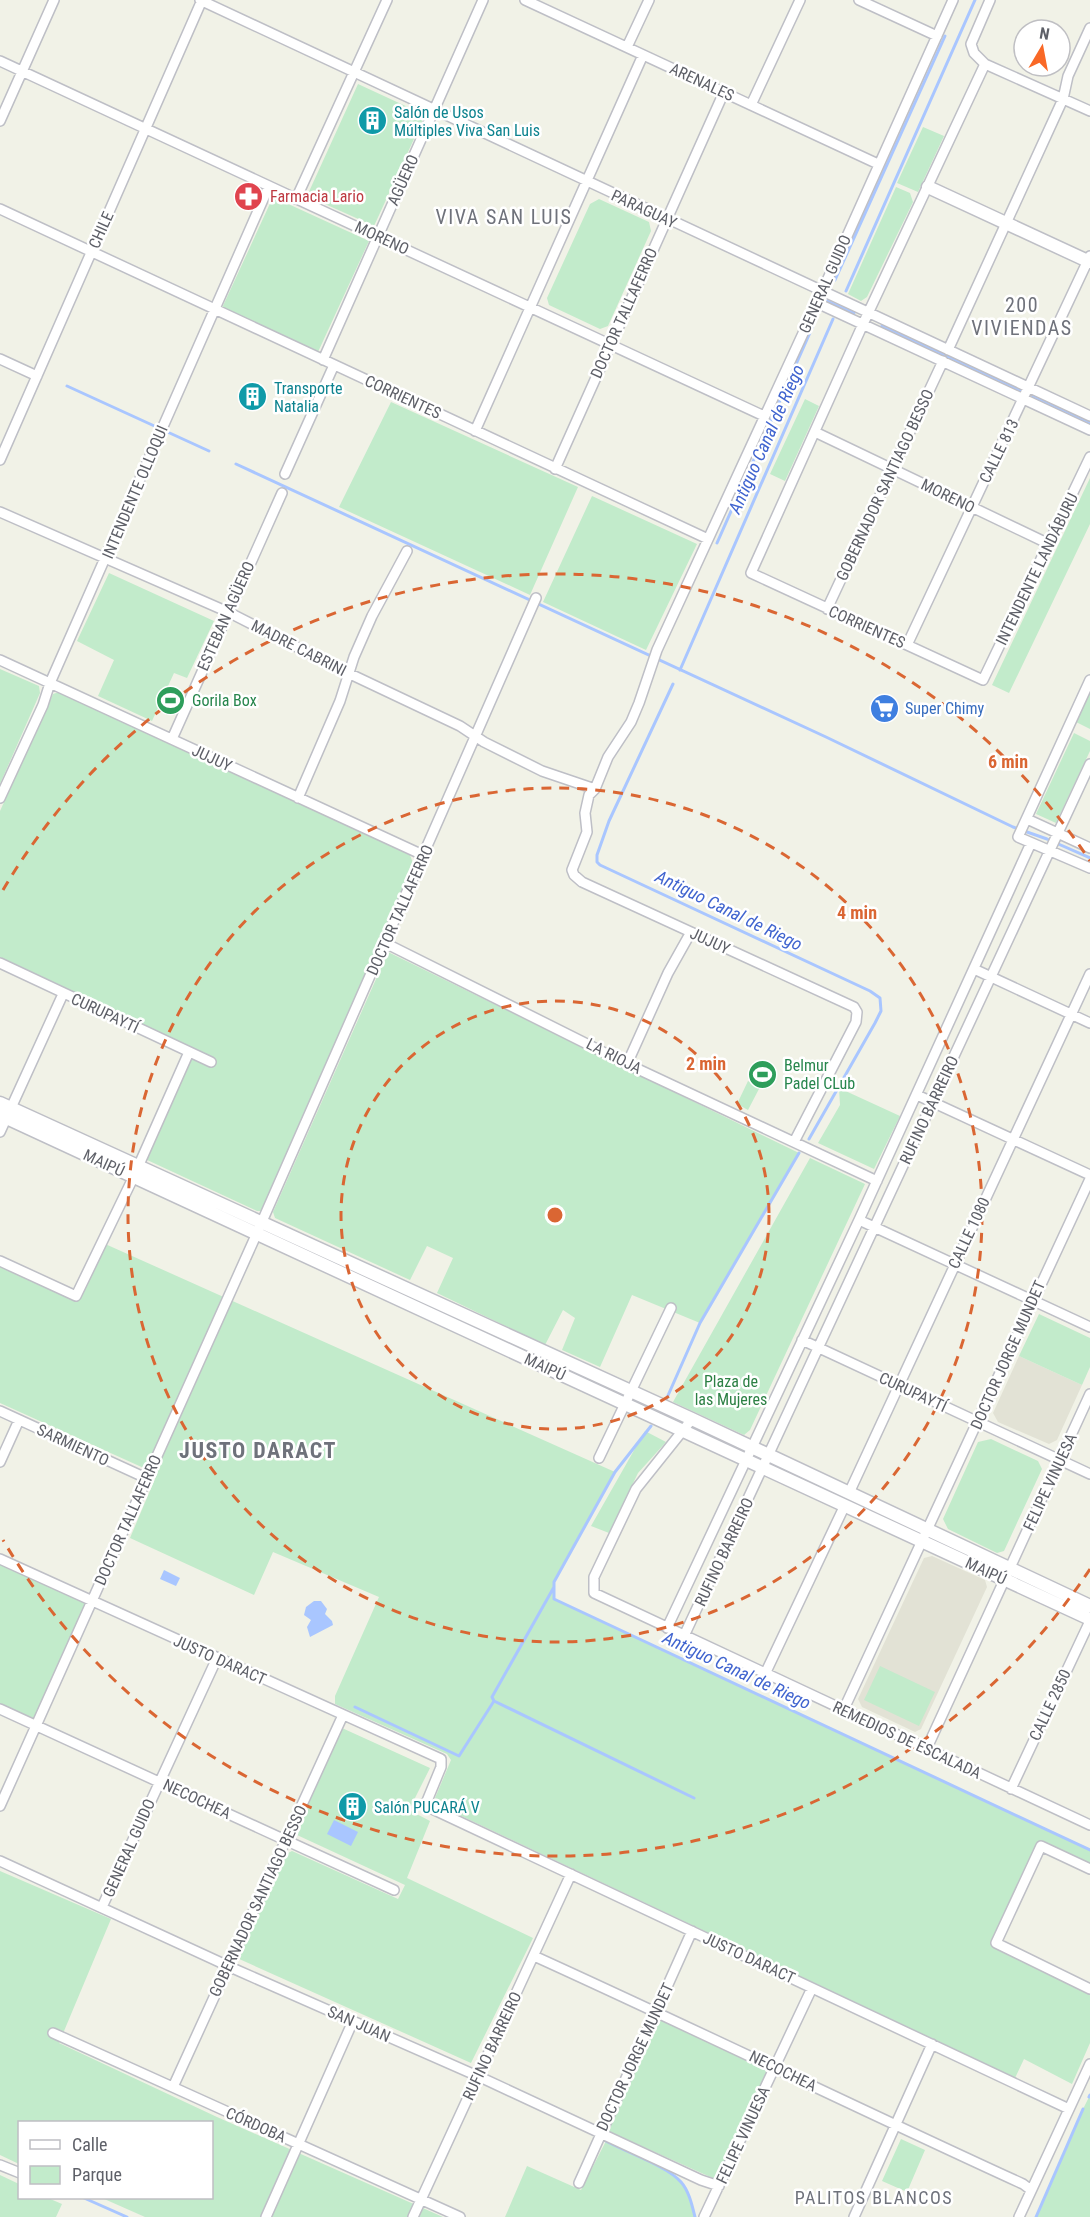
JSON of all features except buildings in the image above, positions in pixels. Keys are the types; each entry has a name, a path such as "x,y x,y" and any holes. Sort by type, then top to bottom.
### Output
{"street":[{"path":"0,121 54,0"},
{"name":"PARAGUAY","path":"201,0 1090,417"},
{"name":"CHILE","path":"0,460 201,0"},
{"path":"296,198 387,0"},
{"name":"AGÜERO","path":"323,360 483,0"},
{"name":"ARENALES","path":"525,0 878,164"},
{"path":"627,47 649,0"},
{"path":"751,105 800,0"},
{"path":"859,0 937,36"},
{"name":"GENERAL GUIDO","path":"572,870 587,832 585,813 589,795 595,789 608,757 631,722 655,653 817,303 952,0"},
{"path":"990,0 971,44 975,53 985,64 1090,111"},
{"path":"948,350 1063,99 1068,76 1090,28"},
{"path":"475,431 643,55"},
{"name":"MORENO","path":"0,61 764,416"},
{"path":"815,432 985,64"},
{"name":"DOCTOR TALLAFERRO","path":"555,469 724,92"},
{"name":"INTENDENTE OLLOQUI","path":"0,798 43,705 50,683 268,186"},
{"path":"928,187 1089,260"},
{"name":"CORRIENTES","path":"0,209 708,539"},
{"name":"CALLE 813","path":"908,645 1089,260"},
{"path":"817,303 1090,430"},
{"path":"0,359 37,376"},
{"name":"GOBERNADOR SANTIAGO BESSO","path":"827,609 942,361"},
{"path":"285,474 334,365"},
{"name":"MORENO","path":"815,432 1049,544"},
{"name":"CORRIENTES","path":"815,432 751,573 983,680"},
{"name":"INTENDENTE LANDÁBURU","path":"983,680 1090,457"},
{"name":"ESTEBAN AGÜERO","path":"172,739 282,493"},
{"name":"MADRE CABRINI","path":"0,512 228,612 348,673 460,726 475,737 542,771 595,789"},
{"path":"298,798 340,701 348,673 372,616 407,550"},
{"name":"DOCTOR TALLAFERRO","path":"0,1806 260,1228 536,598"},
{"name":"JUJUY","path":"0,660 424,856"},
{"path":"1090,680 1018,837 1090,868"},
{"name":"RUFINO BARREIRO","path":"684,1636 1090,764"},
{"path":"1027,819 1090,848"},
{"name":"RUFINO BARREIRO","path":"667,1628 917,1095 1031,843"},
{"name":"JUJUY","path":"572,870 582,882 854,1007 857,1012 856,1022 795,1142"},
{"path":"627,1064 668,973 691,932"},
{"name":"LA RIOJA","path":"385,943 627,1064 877,1181"},
{"name":"CURUPAYTÍ","path":"0,963 211,1062"},
{"path":"974,969 1090,1023"},
{"name":"CALLE 1080","path":"765,1674 1090,974"},
{"path":"0,1132 4,1111 63,994"},
{"path":"0,1261 76,1296 136,1171 189,1052"},
{"path":"917,1095 1090,1177"},
{"name":"MAIPÚ","path":"4,1111 260,1228 387,1279 752,1447 847,1499 925,1536 1007,1574 1090,1606"},
{"name":"DOCTOR JORGE MUNDET","path":"843,1711 1090,1177"},
{"path":"859,1220 1090,1327"},
{"name":"MAIPÚ","path":"260,1228 381,1291 763,1468 847,1499"},
{"path":"381,1291 387,1279"},
{"path":"599,1458 671,1308"},
{"path":"504,1348 511,1336"},
{"name":"CURUPAYTÍ","path":"802,1341 1090,1474"},
{"name":"FELIPE VINUESA","path":"926,1749 1090,1394"},
{"name":"SARMIENTO","path":"0,1411 146,1478"},
{"path":"684,1431 692,1419"},
{"path":"0,1462 19,1420"},
{"name":"REMEDIOS DE ESCALADA","path":"684,1431 636,1489 594,1577 594,1593 1090,1825"},
{"name":"JUSTO DARACT","path":"0,1559 441,1759 441,1767 427,1802 428,1807 1069,2109"},
{"name":"MAIPÚ","path":"1007,1574 1090,1620"},
{"name":"CALLE 2850","path":"1011,1789 1090,1620"},
{"name":"GENERAL GUIDO","path":"102,1907 217,1658"},
{"name":"NECOCHEA","path":"0,1709 394,1890"},
{"name":"GOBERNADOR SANTIAGO BESSO","path":"173,2087 343,1715"},
{"path":"1090,1869 1041,1846 996,1943 1090,1989"},
{"name":"SAN JUAN","path":"0,1861 719,2186"},
{"name":"RUFINO BARREIRO","path":"413,2217 571,1874"},
{"name":"DOCTOR JORGE MUNDET","path":"579,2183 692,1931"},
{"name":"NECOCHEA","path":"534,1956 775,2067 1023,2184 1031,2190"},
{"name":"FELIPE VINUESA","path":"704,2217 812,1988"},
{"path":"266,2217 353,2020"},
{"name":"CÓRDOBA","path":"53,2033 460,2217"},
{"path":"854,2217 932,2044"},
{"path":"1019,2217 1090,2064"},
{"path":"0,2164 18,2173"}],"shaded area":[{"path":"1019,1356 1082,1385 1057,1440 1049,1444 998,1422 993,1413"},
{"path":"932,1556 985,1580 987,1587 921,1729 915,1732 862,1707 858,1699 924,1558"}],"green space":[{"path":"358,84 425,115 374,226 307,196"},
{"path":"923,127 944,136 918,192 897,183"},
{"path":"896,187 910,193 913,202 867,297 861,301 848,294"},
{"path":"273,197 369,241 318,352 222,308"},
{"path":"599,199 649,222 651,231 608,326 600,329 549,305 547,298 590,204"},
{"path":"805,399 819,406 785,481 770,474"},
{"path":"391,402 578,487 530,595 339,507"},
{"path":"1090,478 1090,524 1009,693 992,685"},
{"path":"592,496 697,544 646,650 543,602"},
{"path":"109,573 214,621 187,678 174,673 152,721 98,696 114,660 77,641"},
{"path":"0,669 39,686 40,693 0,784"},
{"path":"1090,691 1090,729 1076,722"},
{"path":"63,693 410,855 414,866 261,1211 145,1159 193,1048 0,957 0,811 53,694"},
{"path":"1074,733 1090,741 1090,751 1056,823 1036,814"},
{"path":"388,952 799,1153 700,1323 632,1295 600,1367 562,1350 575,1318 563,1310 545,1345 437,1293 453,1258 427,1246 410,1280 275,1218 273,1212"},
{"path":"748,1081 760,1087 748,1110 737,1104"},
{"path":"839,1088 900,1116 874,1169 818,1143 840,1105"},
{"name":"Plaza de las Mujeres","path":"810,1158 865,1184 750,1430 744,1435 673,1402"},
{"path":"103,1243 615,1472 554,1582 554,1599 1090,1849 1090,1869 1041,1846 996,1943 1090,1989 1090,2043 1072,2084 1024,2059 1015,2078 438,1805 435,1798 451,1760 447,1754 335,1704 335,1696 379,1597 273,1552 254,1595 130,1538 157,1474 0,1403 0,1264 76,1296"},
{"path":"1039,1314 1090,1338 1090,1367 1082,1385 1019,1356"},
{"path":"645,1431 666,1442 638,1473 609,1533 591,1526"},
{"path":"991,1439 1038,1461 1042,1469 1004,1551 997,1553 948,1529 943,1519 978,1442"},
{"path":"0,1559 91,1601 36,1725 0,1709"},
{"path":"880,1666 935,1692 919,1726 864,1700"},
{"path":"342,1728 430,1768 409,1810 430,1821 407,1878 533,1938 471,2063 237,1958 286,1854 292,1851 398,1899 405,1885 297,1835 294,1830"},
{"path":"0,1871 111,1919 59,2043 217,2117 443,2217 145,2217 104,2199 213,2199 213,2121 18,2121 18,2164 0,2155"},
{"path":"660,2018 771,2069 717,2180 608,2131"},
{"path":"1090,2095 1090,2217 1036,2217 1083,2109"},
{"path":"901,2139 925,2150 907,2192 882,2181"},
{"path":"606,2141 675,2176 690,2198 695,2217 505,2217 527,2166 581,2190"},
{"path":"0,2175 18,2184 18,2199 50,2199 62,2204 56,2217 0,2217"}],"water":[{"path":"164,1570 180,1578 176,1586 160,1579"},
{"path":"314,1601 321,1601 327,1609 325,1614 333,1625 310,1637 307,1627 311,1620 304,1615 306,1607"},
{"path":"334,1820 358,1832 351,1846 327,1834"}],"waterway":[{"name":"Antiguo Canal de Riego","path":"846,291 975,0"},
{"path":"835,280 945,36"},
{"path":"825,300 854,313"},
{"path":"717,543 816,319"},
{"name":"Antiguo Canal de Riego","path":"680,670 833,319"},
{"path":"882,326 1020,390"},
{"path":"67,386 209,451"},
{"path":"1033,396 1090,423"},
{"path":"236,464 826,737 1013,827 1090,858"},
{"name":"Antiguo Canal de Riego","path":"673,684 609,821 597,855 597,862 870,991 880,998 881,1011 875,1023 809,1139"},
{"name":"Antiguo Canal de Riego","path":"666,1400 700,1323 799,1153"},
{"name":"Antiguo Canal de Riego","path":"651,1426 615,1472 554,1582 554,1599 1090,1850"},
{"path":"694,1429 736,1448"},
{"path":"781,1469 911,1529"},
{"path":"939,1542 967,1555"},
{"path":"355,1707 459,1756 494,1701 492,1697 554,1587"},
{"path":"494,1701 694,1798"},
{"path":"1036,2217 1083,2109"},
{"path":"606,2141 675,2176 690,2198 695,2217"},
{"path":"86,2199 127,2217"}],"place":[{"name":"Salón de Usos Múltiples Viva San Luis","path":"373,121"},
{"name":"Farmacia Lario","path":"249,196"},
{"name":"Transporte Natalia","path":"253,397"},
{"name":"Gorila Box","path":"171,700"},
{"name":"Super Chimy","path":"884,708"},
{"name":"Belmur Padel CLub","path":"763,1074"},
{"name":"Salón PUCARÁ V","path":"353,1807"}],"district":[{"name":"VIVA SAN LUIS","path":"504,217"},
{"name":"200 VIVIENDAS","path":"1022,316"},
{"name":"JUSTO DARACT","path":"258,1450"},
{"name":"PALITOS BLANCOS","path":"874,2197"}]}
